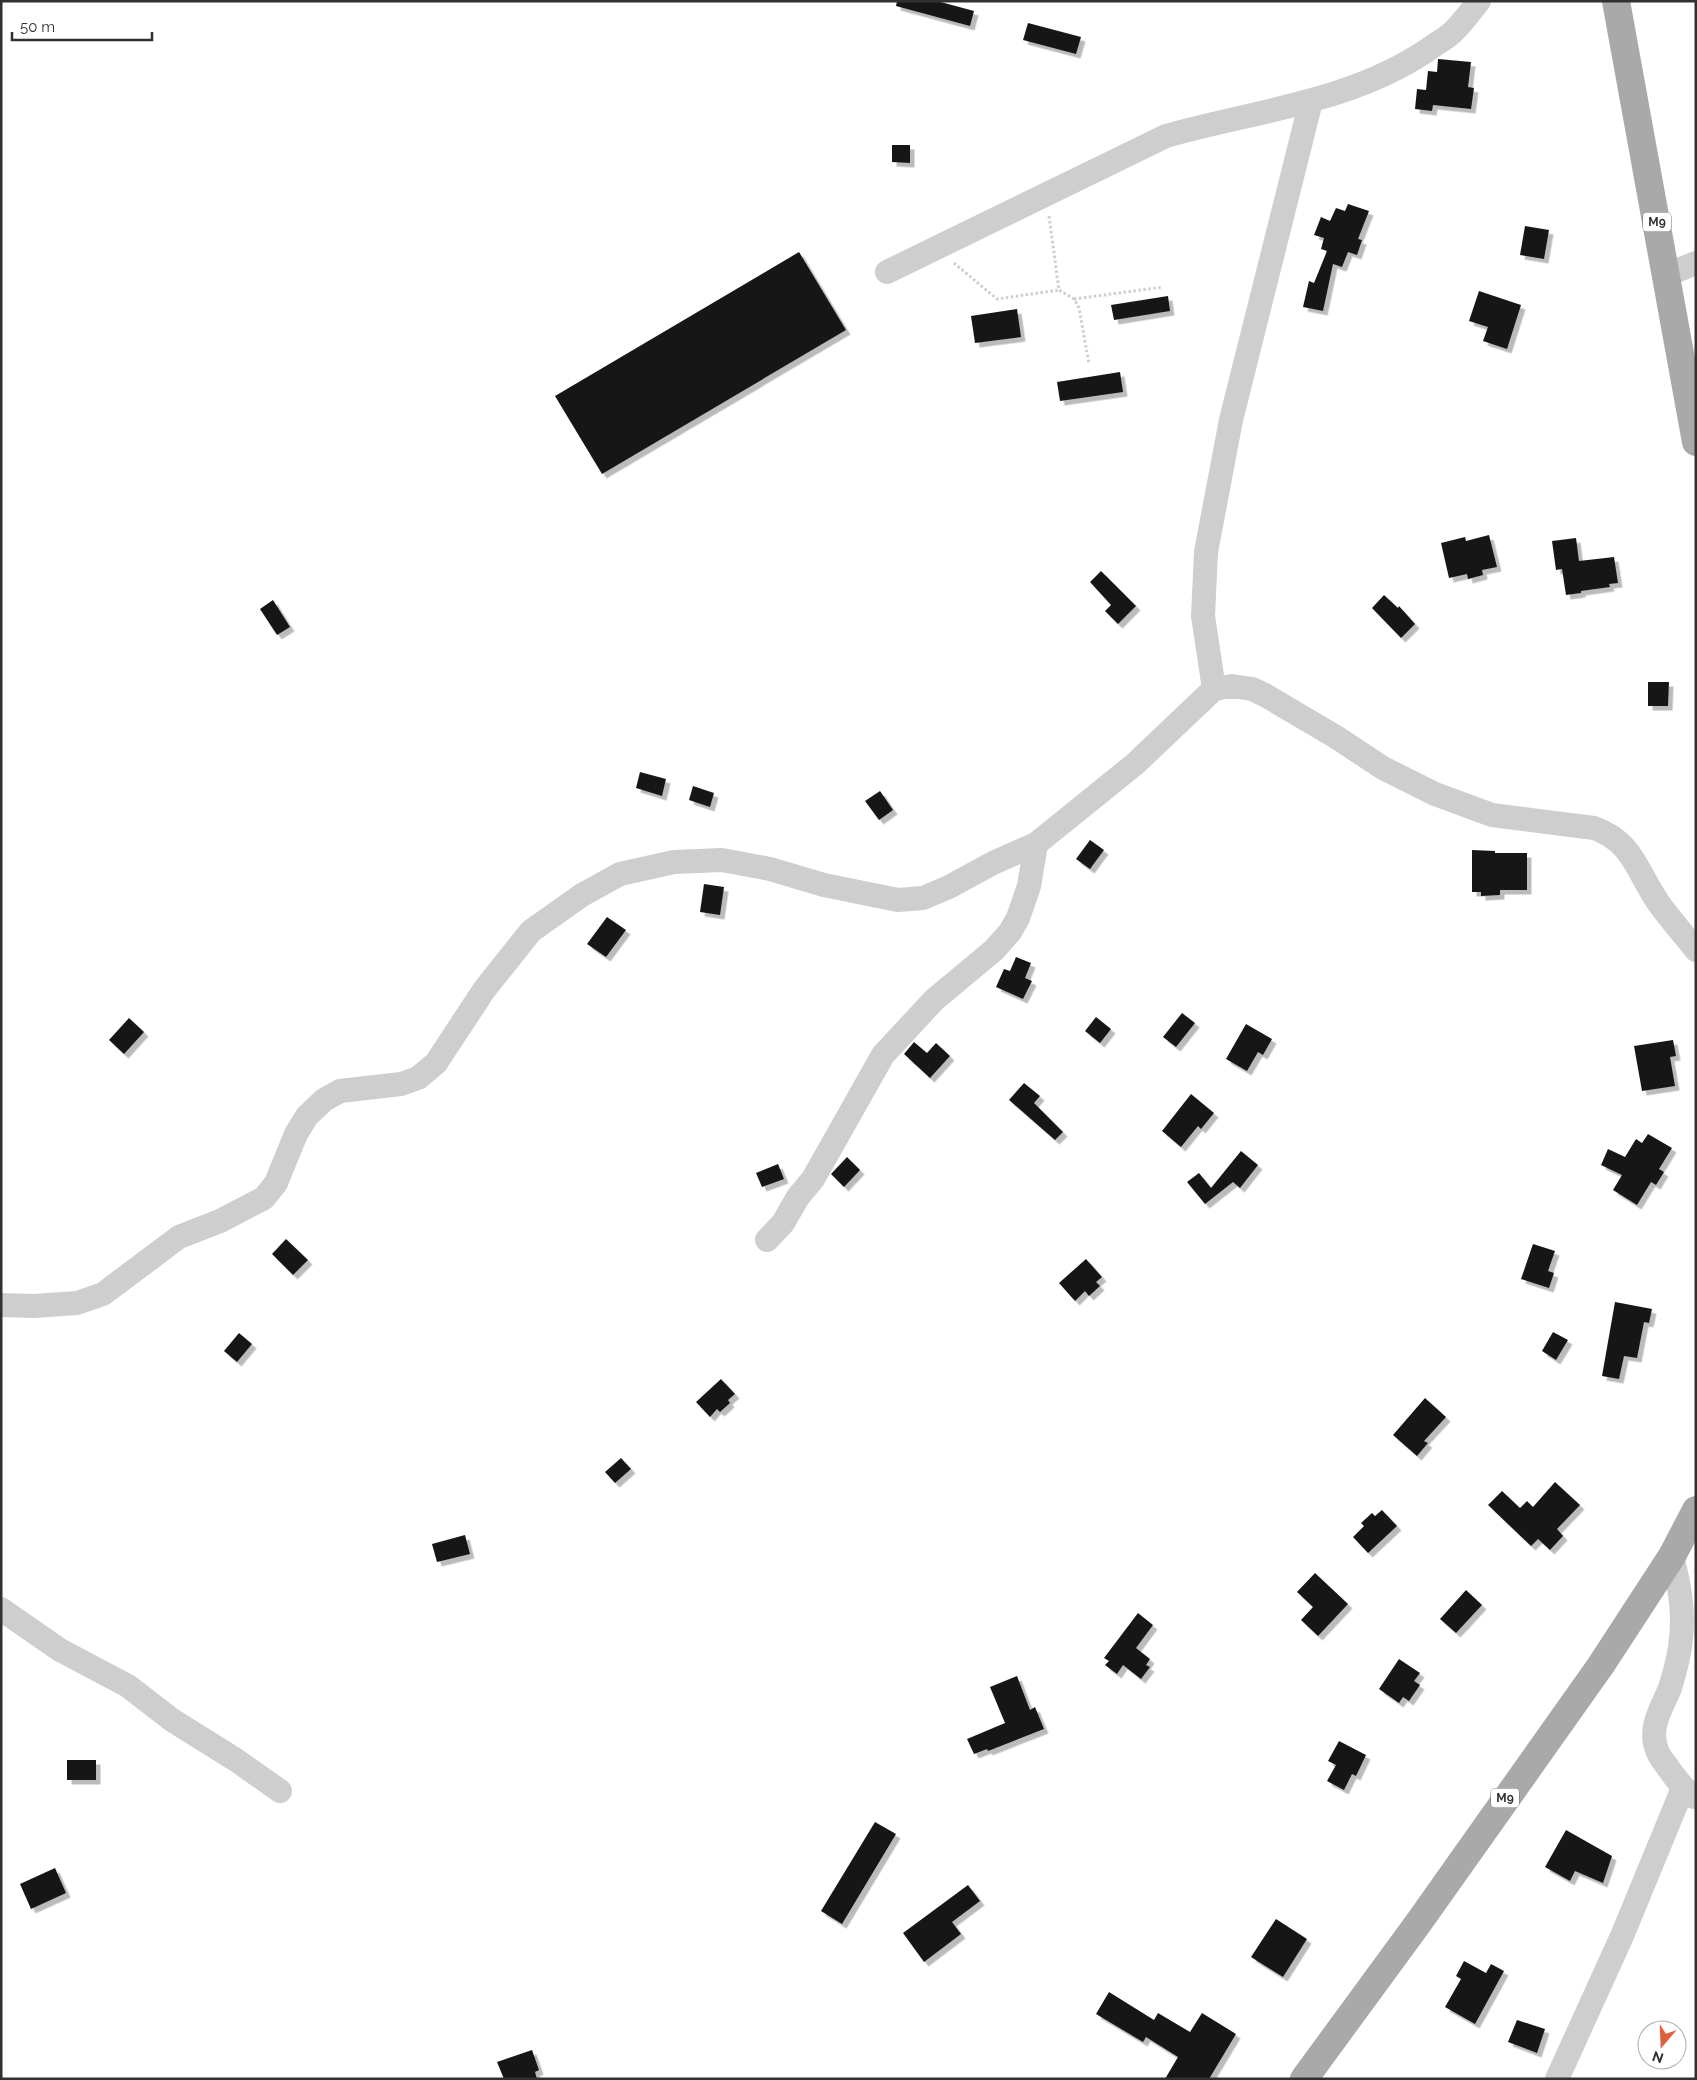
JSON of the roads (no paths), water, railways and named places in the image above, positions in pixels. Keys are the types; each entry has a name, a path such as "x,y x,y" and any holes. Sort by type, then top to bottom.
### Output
{"main road":[{"name":"M9","path":"1616,1 1696,442"},
{"name":"M9","path":"1304,2079 1419,1922 1601,1665 1672,1556 1696,1510"}],"street":[{"path":"887,272 1166,136 1213,122 1311,101 1359,86 1415,59 1454,31 1479,1"},
{"path":"1214,689 1203,616 1206,552 1231,420 1311,101"},
{"path":"1666,275 1696,263"},
{"path":"1,1305 34,1306 77,1303 103,1294 179,1237 220,1221 264,1198 276,1183 296,1134 307,1116 324,1100 340,1091 401,1084 418,1078 436,1063 484,990 531,931 582,895 620,874 674,862 722,860 770,869 824,885 898,900 923,898 1036,844 1135,764 1214,689 1232,686 1252,689 1336,737 1382,768 1444,797 1492,815 1594,828 1610,834 1624,845 1659,904 1696,950"},
{"path":"767,1240 783,1223 798,1197 813,1178 883,1055 934,1000 994,950 1010,932 1018,918 1029,886 1036,844"},
{"path":"1557,2079 1689,1793 1656,1749 1654,1736 1656,1719 1669,1688 1680,1649 1683,1622 1681,1593 1672,1556"},
{"path":"1,1609 60,1650 128,1686 172,1720 236,1760 280,1791"}]}
